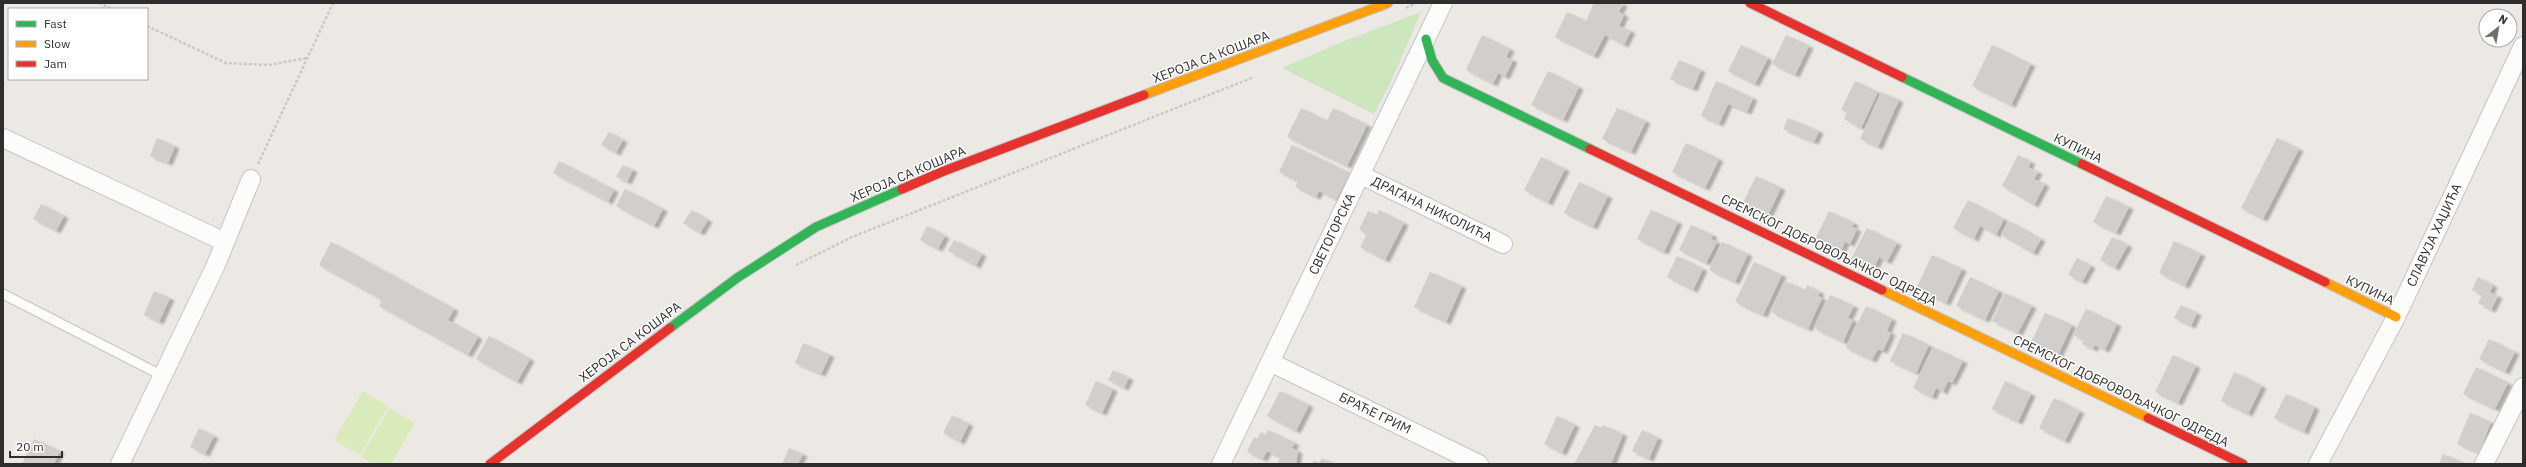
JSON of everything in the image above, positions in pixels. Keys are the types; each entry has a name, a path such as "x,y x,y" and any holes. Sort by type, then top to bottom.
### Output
{"street":[{"name":"ХЕРОЈА СА КОШАРА","path":"490,464 737,278 816,227 944,171 1388,3"},
{"name":"СВЕТОГОРСКА","path":"1221,464 1443,3"},
{"name":"КУПИНА","path":"1750,3 2396,317"},
{"name":"СРЕМСКОГ ДОБРОВОЉАЧКОГ ОДРЕДА","path":"1426,39 1432,60 1443,78 2243,464"},
{"name":"СЛАВУЈА ХАЏИЋА","path":"2318,464 2396,317 2523,46"},
{"path":"3,138 225,242"},
{"name":"ДРАГАНА НИКОЛИЋА","path":"1360,175 1503,244"},
{"path":"120,464 163,376 225,242 251,179"},
{"name":"БРАЋЕ ГРИМ","path":"1270,362 1479,464"},
{"path":"2484,464 2523,387"}],"lane":[{"path":"3,294 163,376"}],"path":[{"path":"99,3 110,8"},
{"path":"251,179 333,3"},
{"path":"1402,9 1416,3"},
{"path":"148,26 226,63 268,65 307,58"},
{"path":"789,269 852,237 1260,74"}],"green space":[{"path":"1421,12 1391,82 1374,114 1282,68 1339,43"},
{"path":"363,391 388,406 360,455 334,440"},
{"path":"390,408 415,423 391,464 374,464 361,457"}],"building":[{"path":"1594,3 1623,3 1619,12 1624,15 1619,26 1631,31 1624,45 1605,35 1594,56 1555,37 1567,12 1586,21"},
{"path":"1482,35 1510,49 1506,57 1513,60 1505,77 1498,73 1493,84 1466,70"},
{"path":"1786,35 1809,46 1795,75 1772,64"},
{"path":"1741,45 1768,58 1755,84 1728,71"},
{"path":"1992,45 2031,64 2011,105 1972,86"},
{"path":"1679,60 1701,70 1693,89 1670,79"},
{"path":"1548,71 1579,87 1563,120 1531,105"},
{"path":"1716,81 1753,98 1747,112 1728,104 1719,124 1701,116"},
{"path":"1855,81 1878,92 1861,128 1844,119 1847,113 1841,110"},
{"path":"1881,92 1899,100 1878,147 1860,139"},
{"path":"1301,108 1327,121 1333,108 1367,125 1347,166 1287,137"},
{"path":"1617,108 1646,121 1631,152 1602,139"},
{"path":"1788,118 1819,131 1814,142 1783,129"},
{"path":"609,132 623,140 616,153 601,145"},
{"path":"157,138 175,146 168,163 150,156"},
{"path":"2277,138 2299,149 2263,219 2241,208"},
{"path":"1686,143 1719,159 1705,188 1672,172"},
{"path":"1292,145 1350,173 1336,200 1319,191 1316,197 1295,187 1298,181 1279,172"},
{"path":"2018,155 2031,162 2028,167 2038,172 2034,179 2045,184 2034,205 2002,186"},
{"path":"1541,157 1565,169 1548,203 1524,190"},
{"path":"559,161 614,190 608,202 553,173"},
{"path":"623,165 633,170 627,182 616,177"},
{"path":"1756,176 1781,188 1768,215 1743,203"},
{"path":"1579,182 1608,196 1593,227 1564,213"},
{"path":"625,189 663,209 654,226 616,206"},
{"path":"2106,196 2129,207 2116,233 2093,222"},
{"path":"1968,200 2004,219 1996,235 1980,226 1974,239 1953,228"},
{"path":"41,204 64,216 56,231 33,219"},
{"path":"692,210 708,220 700,233 683,223"},
{"path":"1379,210 1404,223 1385,260 1360,247 1367,234 1359,230 1368,211 1377,215"},
{"path":"1651,210 1678,222 1664,252 1637,239"},
{"path":"1829,211 1854,223 1852,227 1857,229 1850,244 1845,242 1841,251 1815,239"},
{"path":"2009,221 2041,239 2033,253 2001,235"},
{"path":"1691,225 1713,235 1711,239 1717,242 1706,263 1679,250"},
{"path":"927,226 945,236 938,249 920,240"},
{"path":"1867,228 1897,243 1887,262 1879,257 1873,270 1851,259"},
{"path":"2112,237 2128,245 2115,268 2100,260"},
{"path":"954,240 982,254 976,266 948,251"},
{"path":"2174,241 2201,254 2185,286 2159,273"},
{"path":"331,242 454,309 448,320 478,337 468,355 379,306 382,300 319,265"},
{"path":"1722,242 1748,254 1735,282 1709,270"},
{"path":"1932,255 1962,269 1946,303 1916,289"},
{"path":"1677,256 1703,269 1693,290 1667,277"},
{"path":"2077,258 2091,266 2082,282 2068,275"},
{"path":"1754,262 1782,275 1763,315 1735,302"},
{"path":"1430,272 1462,286 1446,322 1414,307"},
{"path":"1970,277 1999,291 1985,320 1956,306"},
{"path":"2478,277 2493,285 2490,292 2498,296 2491,310 2478,303 2482,295 2472,290"},
{"path":"1785,281 1805,290 1807,285 1820,292 1818,296 1822,298 1808,329 1771,312"},
{"path":"154,291 170,298 159,322 144,315"},
{"path":"2005,293 2032,306 2018,333 1992,321"},
{"path":"1830,295 1854,306 1848,318 1853,320 1843,342 1814,328"},
{"path":"2181,305 2197,313 2191,326 2174,318"},
{"path":"1866,306 1892,319 1887,331 1891,333 1883,351 1878,349 1872,360 1846,348"},
{"path":"2086,309 2117,324 2105,350 2095,345 2093,349 2082,344 2084,340 2073,335"},
{"path":"2045,313 2072,325 2058,355 2031,342"},
{"path":"1903,333 1929,345 1916,373 1890,361"},
{"path":"489,336 530,359 517,382 476,359"},
{"path":"2489,339 2515,352 2505,372 2479,359"},
{"path":"803,343 830,355 821,374 795,363"},
{"path":"1933,347 1963,361 1952,383 1948,381 1943,392 1936,388 1932,397 1913,388"},
{"path":"2173,355 2196,366 2178,403 2155,392"},
{"path":"2476,367 2508,383 2495,409 2463,394"},
{"path":"1113,370 1129,378 1124,388 1108,380"},
{"path":"2234,372 2262,386 2248,414 2221,401"},
{"path":"1096,381 1113,389 1102,413 1085,405"},
{"path":"2005,381 2031,394 2018,422 1992,409"},
{"path":"1280,391 1309,405 1296,431 1267,416"},
{"path":"2286,394 2315,407 2304,432 2274,418"},
{"path":"2054,398 2080,411 2065,441 2039,428"},
{"path":"2470,413 2491,422 2479,453 2457,444"},
{"path":"952,415 969,424 960,442 943,433"},
{"path":"1557,416 1575,425 1562,453 1544,444"},
{"path":"1595,425 1602,428 1603,425 1623,434 1611,464 1574,464"},
{"path":"199,428 214,436 205,454 190,447"},
{"path":"1268,430 1295,443 1292,448 1298,451 1296,464 1277,464 1280,458 1267,451 1263,459 1247,452 1254,437 1257,439 1261,432 1266,435"},
{"path":"1642,430 1658,438 1649,459 1632,451"},
{"path":"34,439 60,451 54,464 22,464"},
{"path":"789,448 803,454 798,464 782,464"},
{"path":"2443,454 2467,464 2439,464"},
{"path":"1322,458 1334,464 1312,464 1314,460 1319,463"}],"traffic: fast":[{"path":"1426,39 1432,60 1443,78 1590,149"},
{"path":"1902,77 2082,164"},
{"path":"670,328 737,278 816,227 902,189"}],"traffic: slow":[{"path":"1144,95 1388,3"},
{"path":"2325,282 2396,317"},
{"path":"1882,290 2148,418"}],"traffic: jam":[{"path":"1750,3 1902,77"},
{"path":"902,189 944,171 1144,95"},
{"path":"1590,149 1882,290"},
{"path":"2082,164 2325,282"},
{"path":"490,464 670,328"},
{"path":"2148,418 2243,464"}]}
